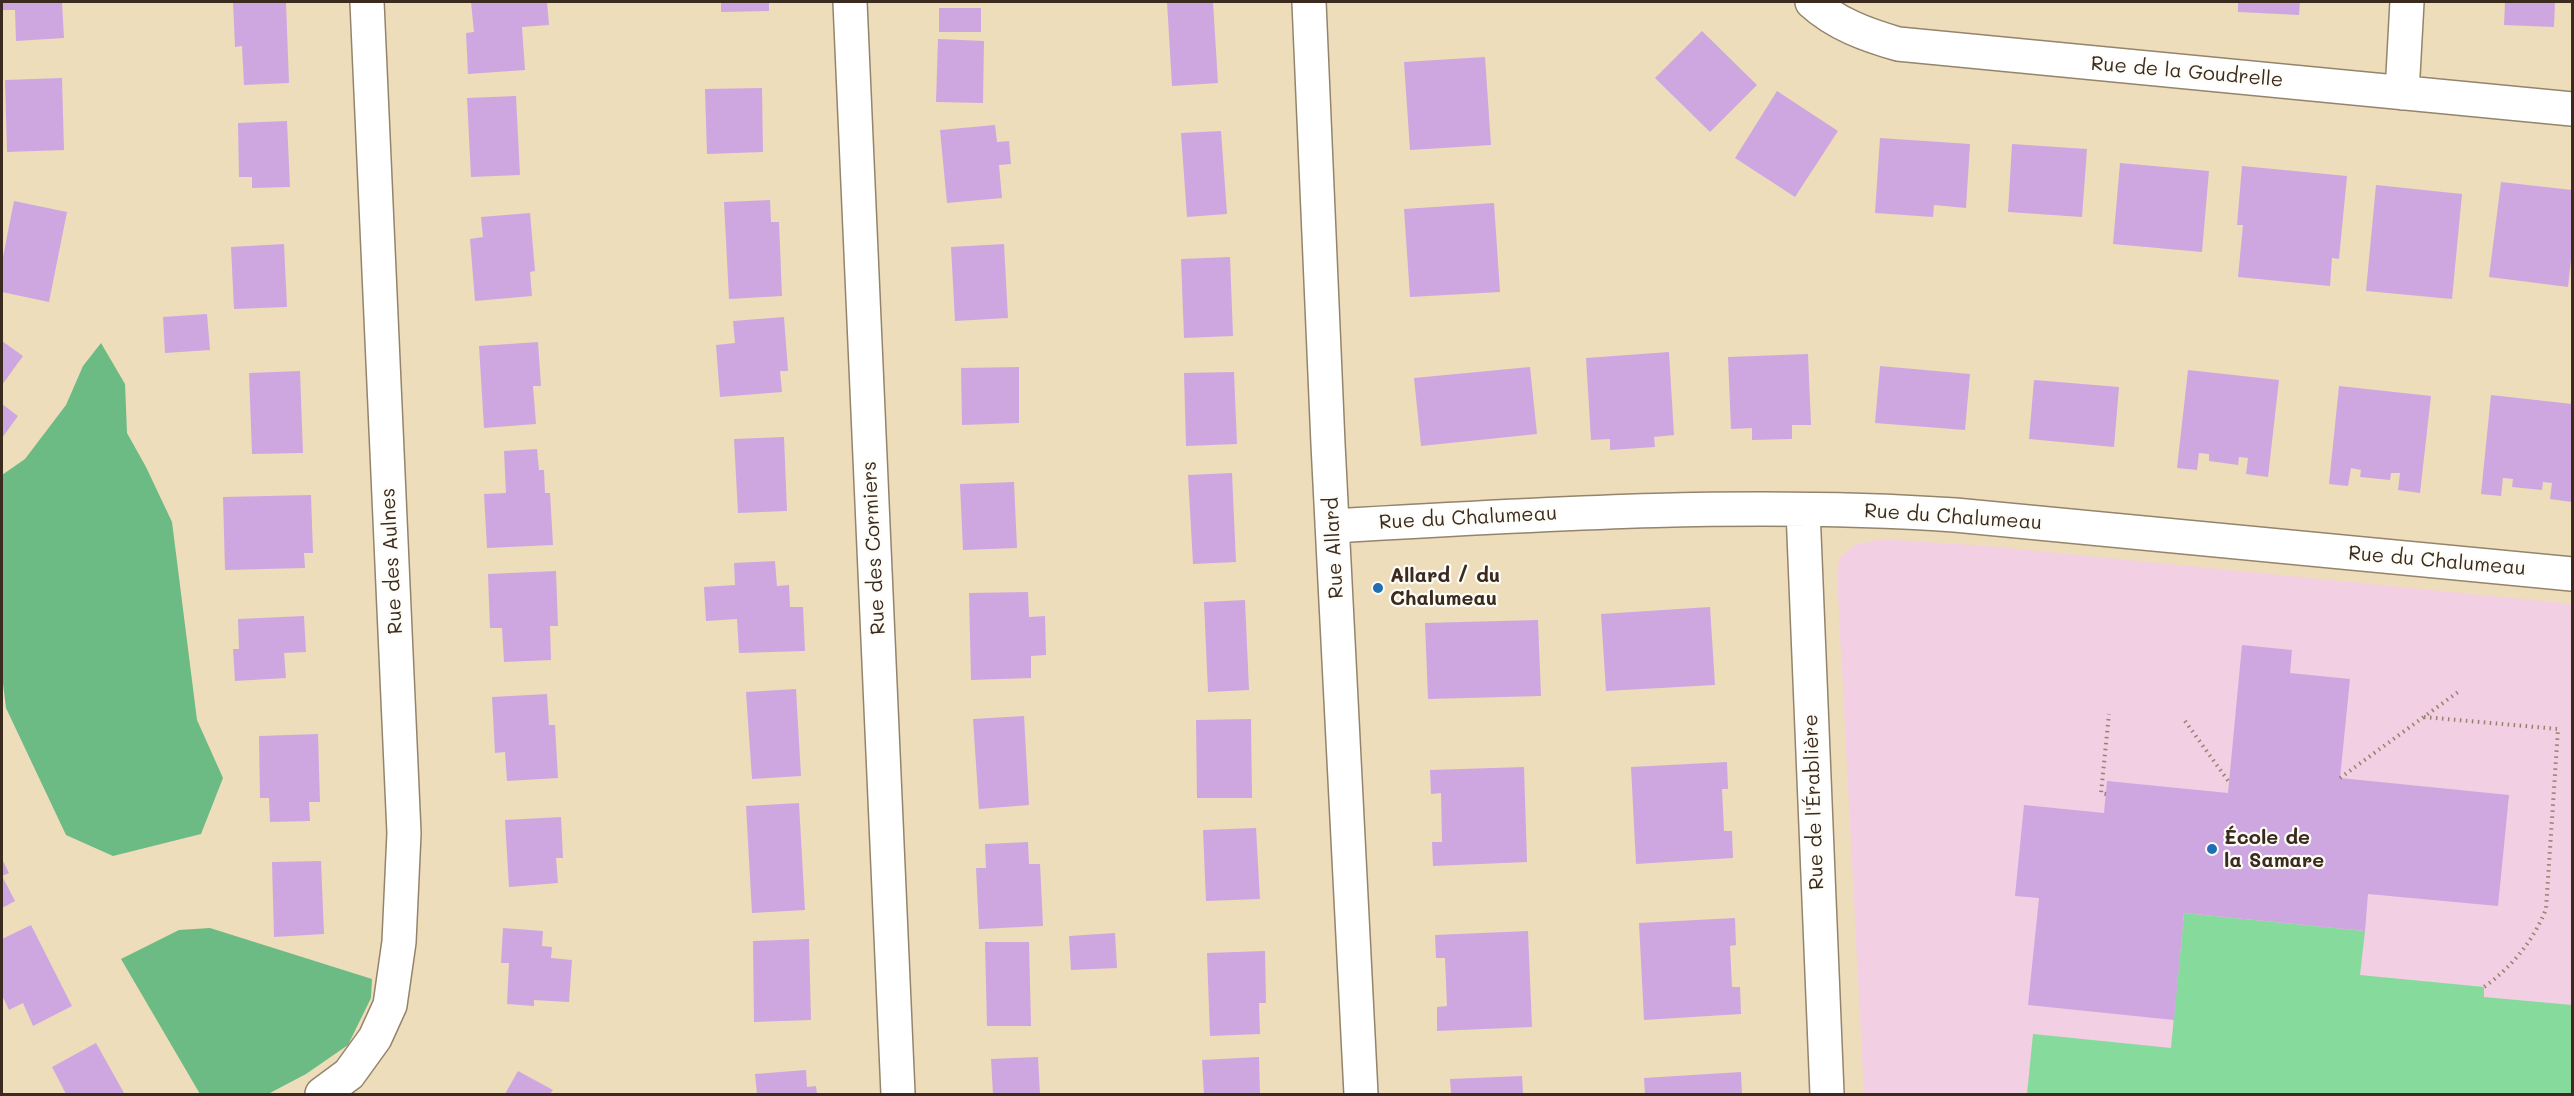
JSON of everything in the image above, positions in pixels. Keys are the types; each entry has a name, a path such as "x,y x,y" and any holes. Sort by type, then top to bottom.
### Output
{"street":[{"name":"Rue des Aulnes","path":"322,1095 349,1074 375,1038 390,1005 399,942 403,855 367,2"},
{"name":"Rue des Cormiers","path":"850,2 898,1095"},
{"name":"Rue Allard","path":"1309,2 1332,525 1361,1095"},
{"name":"Rue de la Goudrelle","path":"1812,2 1839,22 1898,44 2572,109"},
{"path":"2402,93 2407,2"},
{"name":"Rue du Chalumeau","path":"1332,525 1551,513 1670,510 1870,510 1955,515 2572,574"},
{"name":"Rue de l'Érablière","path":"1803,510 1827,1095"}],"path":[{"path":"2340,778 2458,692"},
{"path":"2106,794 2101,793 2109,714"},
{"path":"2424,717 2558,729 2546,909 2539,927 2504,974 2484,987"},
{"path":"2185,721 2229,782"}],"shaded area":[{"name":"École de la Samare","path":"1880,539 1987,546 2572,604 2572,1094 1864,1094 1837,574 1839,559 1854,545"}],"green space":[{"path":"101,343 125,384 127,433 172,522 197,720 223,778 201,834 113,856 66,835 6,708 2,675 2,475 25,459 66,405 83,366"},
{"path":"2184,913 2365,931 2360,975 2484,987 2484,997 2572,1005 2572,1094 2027,1094 2033,1034 2171,1048"},
{"path":"210,928 372,979 371,998 348,1045 306,1074 268,1094 200,1094 121,959 179,930"}],"building":[{"path":"2,2 62,2 64,38 16,41 15,10 2,10"},
{"path":"233,2 286,2 289,83 244,85 242,46 235,47"},
{"path":"471,2 547,2 549,25 522,27 525,70 468,74 466,33 474,32"},
{"path":"721,2 769,2 769,11 721,12"},
{"path":"1167,2 1213,2 1218,83 1172,86"},
{"path":"2238,2 2300,2 2299,15 2238,12"},
{"path":"2505,2 2555,2 2554,27 2504,25"},
{"path":"939,8 981,8 981,32 939,32"},
{"path":"1702,31 1757,85 1710,132 1655,78"},
{"path":"938,39 984,41 983,103 936,102"},
{"path":"1485,57 1491,145 1410,150 1404,62"},
{"path":"62,78 64,150 7,152 5,80"},
{"path":"762,88 763,152 707,154 705,89"},
{"path":"1777,91 1838,131 1795,197 1735,158"},
{"path":"516,96 520,175 471,177 467,98"},
{"path":"287,121 290,187 252,188 252,177 239,177 238,123"},
{"path":"995,125 997,142 1009,141 1011,164 999,165 1002,198 947,203 940,130"},
{"path":"1221,131 1227,214 1187,217 1181,133"},
{"path":"1880,138 1970,144 1966,208 1934,205 1933,217 1875,213"},
{"path":"2012,144 2087,149 2082,217 2008,212"},
{"path":"2120,163 2209,171 2202,252 2113,244"},
{"path":"2242,166 2347,176 2339,259 2332,258 2330,286 2238,277 2243,225 2237,225"},
{"path":"2501,182 2572,190 2572,251 2568,287 2489,277"},
{"path":"2376,185 2462,194 2452,299 2366,291"},
{"path":"770,200 771,222 779,222 782,296 729,299 724,202"},
{"path":"14,201 67,212 49,302 2,292 2,262"},
{"path":"1494,203 1500,292 1410,297 1404,209"},
{"path":"530,213 535,271 530,272 532,296 475,301 470,239 483,237 481,217"},
{"path":"284,244 287,307 234,309 231,247"},
{"path":"1004,244 1008,318 955,321 951,247"},
{"path":"1230,257 1233,336 1184,338 1181,259"},
{"path":"207,314 210,350 165,353 163,317"},
{"path":"784,317 788,371 780,371 782,392 720,397 716,345 735,343 733,321"},
{"path":"2,341 23,356 2,385"},
{"path":"538,342 541,386 533,386 536,424 484,428 479,346"},
{"path":"1669,352 1674,435 1654,437 1655,447 1610,450 1610,439 1591,440 1586,358"},
{"path":"1808,354 1811,425 1792,425 1792,439 1752,440 1752,428 1731,429 1728,357"},
{"path":"1880,366 1970,374 1965,430 1875,423"},
{"path":"1019,367 1019,423 962,425 961,368"},
{"path":"1530,367 1537,434 1421,446 1414,378"},
{"path":"2188,370 2279,380 2268,477 2246,474 2248,458 2239,457 2238,465 2209,461 2209,454 2199,453 2197,470 2177,468"},
{"path":"300,371 303,453 252,454 249,373"},
{"path":"1234,372 1237,444 1186,446 1184,373"},
{"path":"2034,380 2119,387 2114,447 2029,439"},
{"path":"2339,386 2431,396 2420,493 2398,490 2400,473 2391,473 2390,480 2360,477 2361,470 2351,468 2348,486 2329,484"},
{"path":"2491,395 2572,404 2572,502 2550,499 2552,483 2543,482 2542,490 2512,487 2513,479 2503,478 2501,496 2481,494"},
{"path":"2,404 18,416 2,438"},
{"path":"784,437 787,511 738,513 734,439"},
{"path":"537,449 539,470 544,470 545,493 550,493 553,545 487,548 484,494 506,493 504,451"},
{"path":"1232,473 1236,562 1193,564 1188,475"},
{"path":"1014,482 1017,548 963,550 960,484"},
{"path":"311,495 313,553 304,553 305,568 225,570 223,497"},
{"path":"775,561 777,586 789,585 790,607 803,607 805,651 739,653 737,619 706,621 704,587 735,585 734,563"},
{"path":"556,571 558,626 550,626 551,660 504,662 502,628 490,628 488,574"},
{"path":"1028,592 1029,617 1045,616 1046,655 1031,656 1031,678 971,680 969,593"},
{"path":"1245,600 1249,690 1208,692 1204,602"},
{"path":"1710,607 1715,685 1606,691 1601,614"},
{"path":"304,616 306,652 284,653 286,678 235,681 233,649 239,649 238,619"},
{"path":"1538,620 1541,696 1428,699 1425,623"},
{"path":"2242,645 2292,650 2290,673 2350,679 2340,778 2509,795 2498,906 2368,894 2365,931 2184,913 2174,1020 2028,1005 2039,898 2015,896 2024,805 2104,813 2107,781 2228,793"},
{"path":"796,689 801,776 752,779 746,692"},
{"path":"547,694 549,725 555,725 558,778 507,781 505,752 495,753 492,697"},
{"path":"1024,716 1029,805 979,809 973,719"},
{"path":"1251,719 1252,798 1197,798 1196,720"},
{"path":"318,734 320,802 309,802 310,821 270,822 269,798 260,798 259,736"},
{"path":"1727,762 1728,789 1722,789 1724,831 1732,831 1733,858 1636,864 1631,767"},
{"path":"1524,767 1527,862 1433,866 1432,842 1442,842 1441,793 1431,794 1430,770"},
{"path":"799,803 805,910 752,913 746,806"},
{"path":"561,817 563,858 556,858 558,883 509,887 505,820"},
{"path":"1256,828 1260,899 1206,901 1203,830"},
{"path":"1028,842 1029,864 1040,864 1043,926 979,929 976,868 986,868 985,844"},
{"path":"2,859 9,873 2,876"},
{"path":"321,861 324,934 274,937 272,862"},
{"path":"2,876 15,901 2,908"},
{"path":"1735,918 1736,945 1730,946 1732,987 1740,987 1741,1014 1644,1020 1639,923"},
{"path":"31,925 72,1006 33,1026 23,1003 9,1010 2,995 2,939"},
{"path":"503,928 543,931 542,946 552,947 551,958 572,960 569,1002 534,1000 534,1006 507,1004 509,963 501,963"},
{"path":"1528,931 1532,1027 1437,1031 1437,1007 1447,1006 1445,958 1436,958 1435,935"},
{"path":"1115,933 1117,968 1071,970 1069,936"},
{"path":"809,939 811,1020 754,1022 753,941"},
{"path":"985,942 1029,942 1031,1026 987,1026"},
{"path":"1265,951 1266,1003 1259,1003 1260,1034 1210,1036 1207,953"},
{"path":"96,1043 124,1093 66,1094 52,1067"},
{"path":"1038,1057 1040,1094 993,1094 991,1059"},
{"path":"1259,1057 1260,1093 1204,1094 1202,1060"},
{"path":"806,1070 807,1087 816,1086 817,1094 757,1094 755,1074"},
{"path":"518,1071 553,1090 550,1094 505,1094"},
{"path":"1741,1072 1742,1094 1645,1094 1644,1078"},
{"path":"1522,1076 1523,1094 1451,1094 1450,1079"}],"place":[{"name":"Allard / du Chalumeau","path":"1378,588"},
{"name":"École de la Samare","path":"2212,849"}]}
